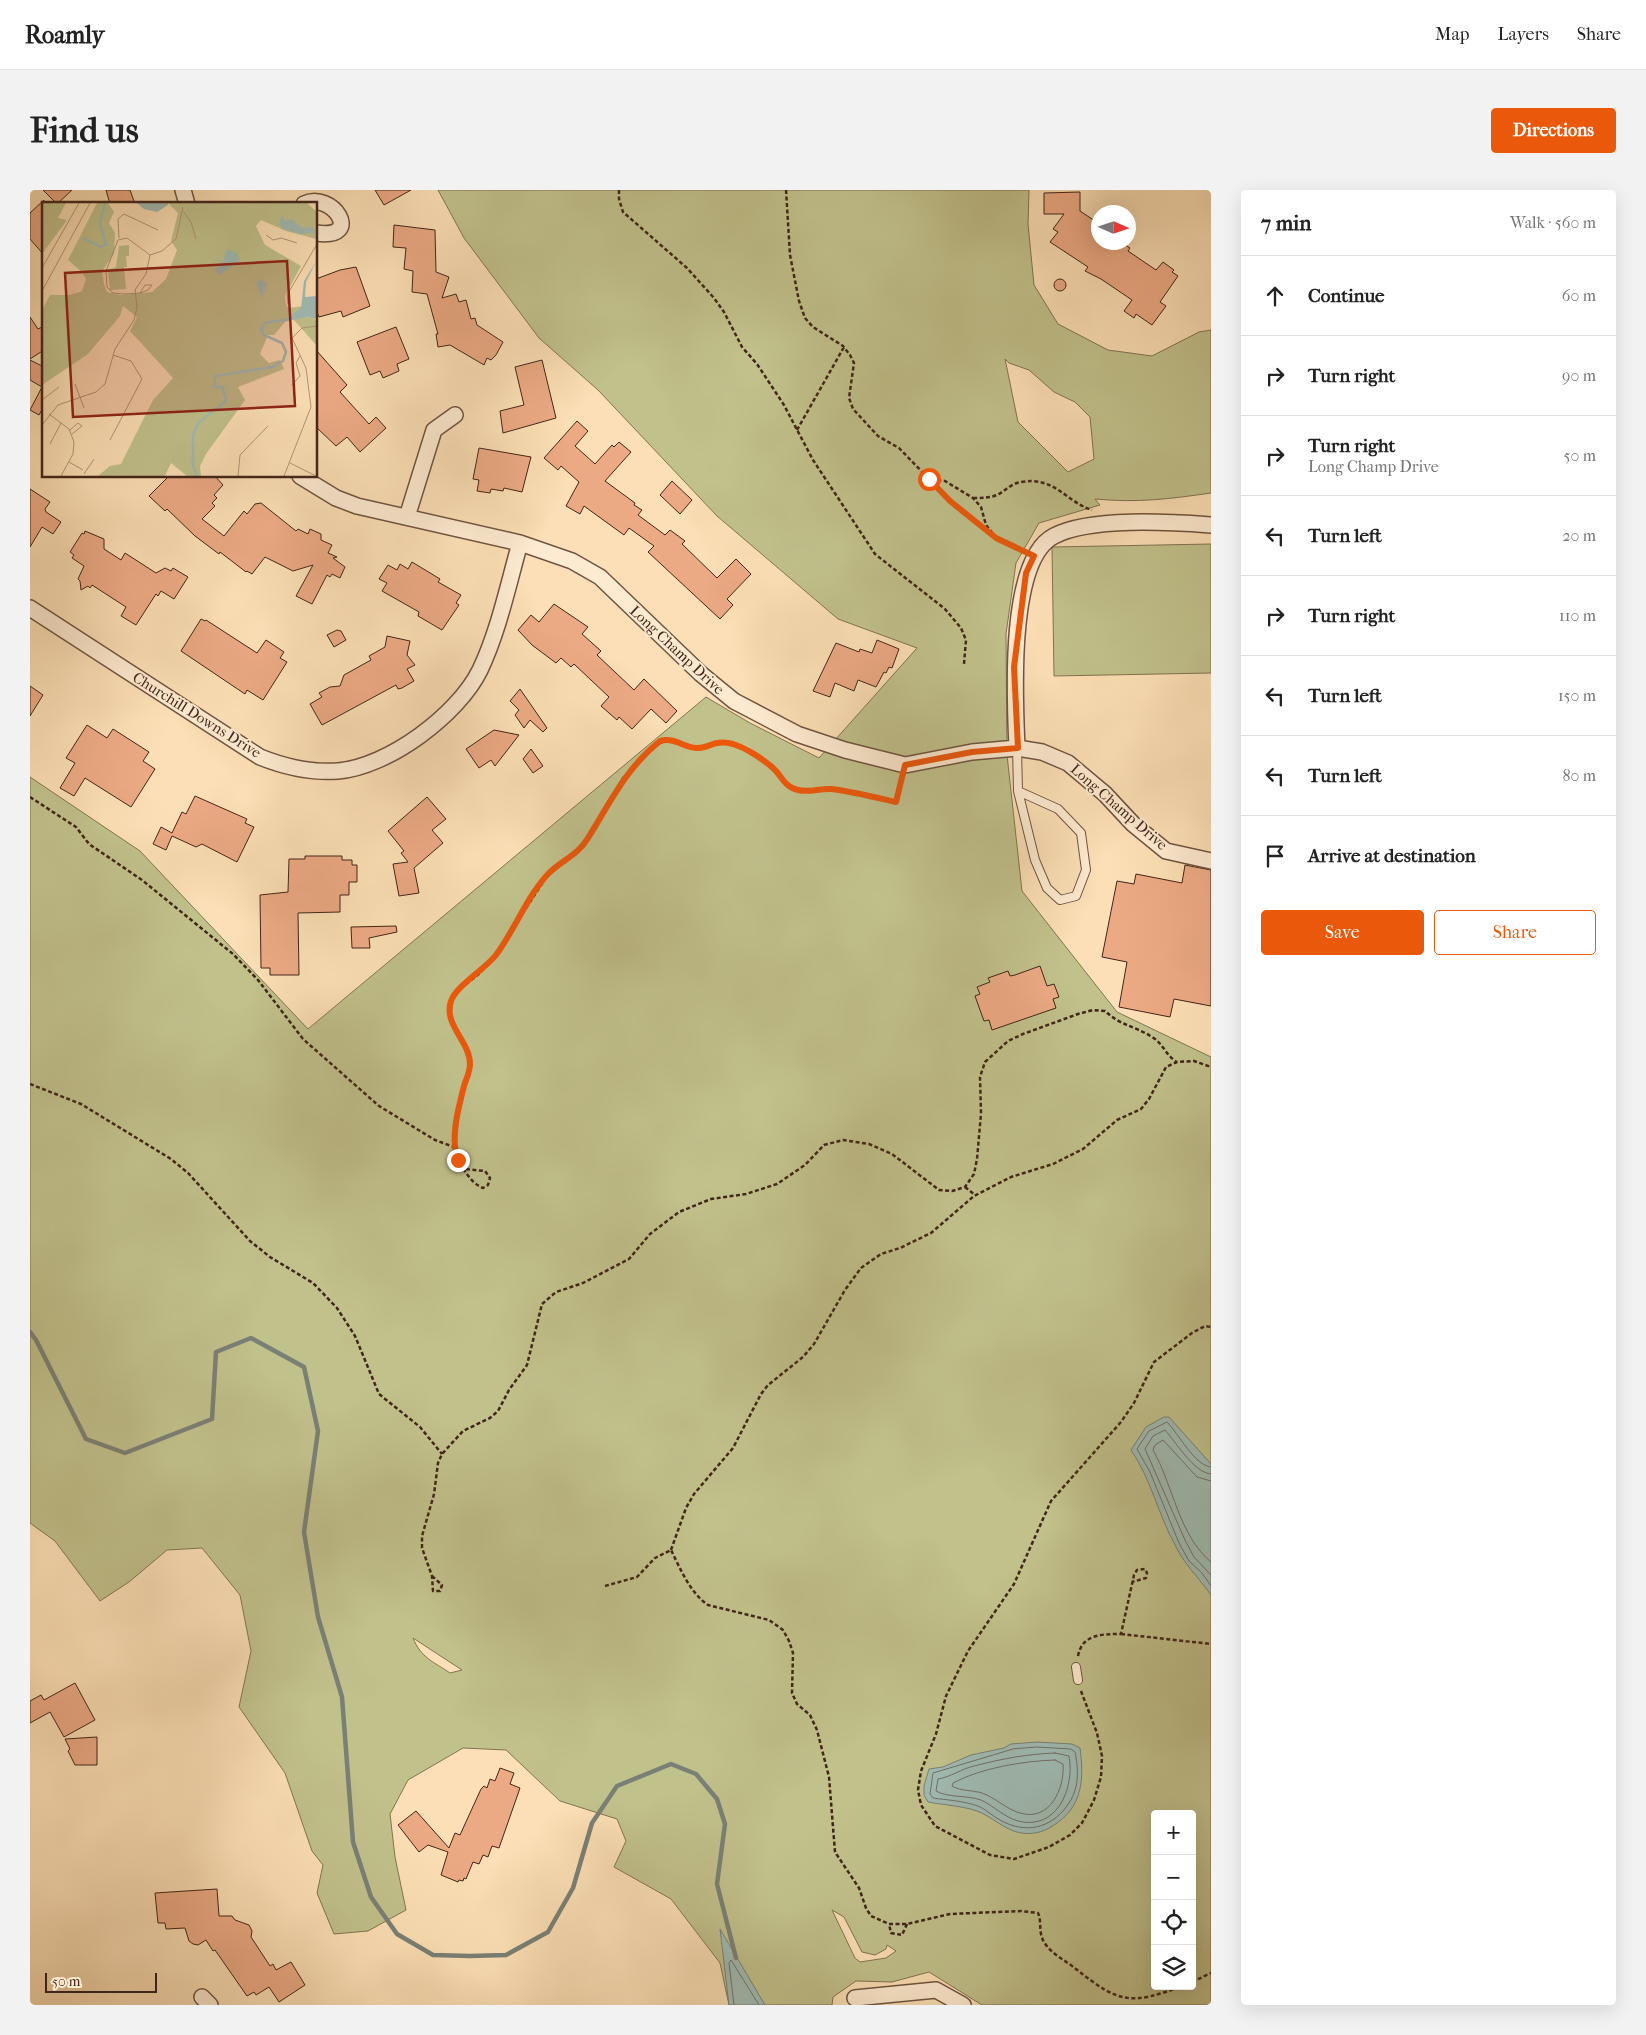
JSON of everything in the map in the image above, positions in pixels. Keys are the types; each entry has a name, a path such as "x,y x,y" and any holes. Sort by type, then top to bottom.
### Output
{"street":[{"path":"305,202 307,199 319,193 332,196 341,206 342,212 339,225 328,233 318,233"},
{"path":"407,517 434,430 455,414"},
{"name":"Long Champ Drive","path":"303,478 336,498 357,506 520,542 572,561 600,577 700,674 734,701 798,734 845,750 905,765 972,752 1018,748 1042,752 1068,763 1105,794 1134,824 1166,851 1211,861"},
{"path":"1018,748 1014,667 1026,573 1039,546 1052,536 1075,527 1156,522 1211,525"},
{"name":"Churchill Downs Drive","path":"30,608 260,756 296,769 337,771 354,768 382,758 409,743 444,715 465,693 479,672 488,653 520,542"},
{"path":"855,1998 936,1990 963,2005"}],"lane":[{"path":"1018,748 1018,791 1035,860 1047,888 1060,900 1076,896 1086,870 1081,833 1058,808 1018,791"},
{"path":"1076,1667 1078,1680"}],"path":[{"path":"619,190 619,199 623,212 687,268 724,312 742,347 757,364 813,460 875,554 954,618 964,634 964,664"},
{"path":"786,190 793,278 805,318 813,327 844,348 854,362 849,398 853,409 873,432 899,448 950,501 996,538 1034,556"},
{"path":"797,430 844,348"},
{"path":"929,479 945,481 974,498 981,507 986,525 996,538"},
{"path":"974,498 988,498 1020,482 1029,481 1048,484 1067,493 1082,507 1094,511"},
{"path":"465,1169 485,1171 490,1178 488,1185 483,1188 476,1185 458,1160 454,1147 460,1103 470,1066 469,1052 450,1018 452,999 494,957 549,872 576,854 588,839 623,778 654,746 666,740 698,749 716,742 734,744 768,764 784,783 798,790 809,792 830,789 860,792 896,802 905,765"},
{"path":"30,797 76,827 88,844 142,880 233,954 258,980 303,1039 379,1106 435,1140 454,1147"},
{"path":"432,1576 442,1585 440,1592 433,1591 432,1576 422,1548 422,1536 432,1503 438,1463 442,1454 463,1431 490,1418 498,1411 529,1360 542,1304 556,1292 583,1283 629,1259 650,1234 679,1212 712,1199 746,1194 777,1184 805,1166 824,1145 842,1140 869,1144 892,1154 939,1190 952,1191 965,1187 974,1174 977,1159 981,1114 980,1078 985,1062 1008,1041 1078,1014 1093,1010 1105,1011 1116,1021 1155,1038 1170,1058 1177,1062"},
{"path":"605,1586 637,1577 655,1558 671,1550 686,1508 694,1494 733,1448 761,1394 768,1385 803,1357 814,1344 845,1290 861,1268 881,1254 900,1248 932,1233 976,1195 1012,1177 1053,1164 1082,1149 1117,1120 1141,1109 1150,1099 1166,1067 1177,1062 1194,1061 1211,1068"},
{"path":"30,1084 81,1104 170,1159 188,1173 250,1241 270,1257 313,1283 337,1308 355,1336 379,1394 420,1427 442,1454"},
{"path":"965,1187 976,1195"},
{"path":"1078,1680 1097,1733 1102,1756 1101,1778 1094,1800 1082,1823 1049,1847 1014,1860 990,1856 935,1826 921,1805 918,1790 921,1771 936,1734 946,1696 968,1651 1014,1584 1051,1501 1121,1422 1134,1403 1154,1362 1192,1333 1206,1326 1211,1327"},
{"path":"671,1550 689,1584 702,1601 708,1605 769,1620 783,1630 794,1653 792,1692 797,1704 810,1715 817,1730 829,1777 835,1852 859,1888 871,1916 889,1924 907,1924 950,1914 1021,1911 1038,1913 1040,1932 1051,1951 1114,1996 1139,2001 1173,1990"},
{"path":"1121,1634 1132,1582 1137,1570 1145,1569 1147,1573 1146,1578 1132,1582"},
{"path":"1076,1667 1080,1647 1089,1638 1121,1634 1211,1644"},
{"path":"889,1924 891,1933 902,1935 907,1924"},
{"path":"1196,1980 1211,1973"}],"green space":[{"path":"438,190 1029,190 1028,224 1034,285 1058,324 1108,350 1152,356 1199,332 1211,330 1211,493 1153,500 1095,499 1100,505 1039,523 1016,563 1006,634 1007,755 1022,891 1117,1012 1211,1057 1211,2005 982,2005 929,1972 892,1982 856,1981 833,1997 832,2005 729,2005 720,1963 671,1899 614,1867 626,1841 617,1819 560,1801 506,1750 463,1748 408,1780 390,1814 395,1857 406,1910 368,1931 334,1934 317,1893 323,1865 312,1851 285,1773 239,1707 251,1651 240,1595 202,1548 167,1550 129,1582 100,1601 55,1541 30,1523 30,777 140,851 308,1029 706,697 750,723 819,758 917,648 838,619 717,516 598,390 539,338 464,238","holes":["1005,359 1009,363 1029,370 1054,392 1075,402 1090,417 1094,459 1068,472 1018,422","413,1638 462,1670 450,1673 428,1659 416,1645","832,1910 844,1917 862,1952 875,1955 886,1949 887,1945 896,1951 886,1958 860,1962 855,1958"]},
{"path":"1211,544 1211,673 1054,676 1052,547"}],"water":[{"path":"1164,1417 1169,1417 1211,1464 1211,1595 1179,1552 1144,1473 1131,1450 1146,1427"},
{"path":"1037,1742 1072,1744 1080,1748 1082,1769 1080,1790 1072,1808 1066,1816 1045,1830 1036,1833 1021,1833 977,1811 928,1802 924,1795 924,1786 929,1769 943,1767 971,1755 1004,1748 1011,1744"},
{"path":"720,1929 765,2005 729,2005"}],"building":[{"path":"43,190 72,190 59,202 55,202"},
{"path":"106,190 130,190 134,202 109,202"},
{"path":"375,190 411,190 384,205"},
{"path":"1080,192 1080,211 1091,218 1091,250 1129,250 1156,270 1163,262 1174,270 1172,272 1178,276 1160,302 1166,306 1152,325 1136,314 1134,318 1124,311 1132,300 1101,279 1085,271 1088,267 1050,242 1058,232 1053,229 1064,214 1044,214 1044,193"},
{"path":"44,200 42,202 42,253 30,239 30,213"},
{"path":"394,225 435,230 436,272 449,277 442,298 456,294 459,302 466,300 471,319 475,318 477,325 503,342 496,355 491,360 487,358 484,365 450,345 438,347 436,334 438,334 427,294 412,292 413,271 404,269 406,248 393,247"},
{"path":"356,267 370,306 343,317 341,311 319,317 318,278 340,270"},
{"path":"1062,279 1065,280 1065,290 1058,291 1055,290 1054,283 1055,280"},
{"path":"30,317 38,329 42,327 42,351 30,359"},
{"path":"396,327 409,359 397,364 399,371 383,378 380,371 370,375 357,342"},
{"path":"318,352 347,385 340,392 369,424 376,417 386,428 360,452 347,437 336,446 318,429"},
{"path":"30,360 42,366 42,387 30,380"},
{"path":"542,360 556,418 503,433 500,411 524,405 515,367"},
{"path":"42,387 42,410 39,415 30,410"},
{"path":"577,421 588,431 575,446 595,464 612,445 614,447 619,442 631,452 605,481 642,510 638,515 665,535 670,530 685,541 682,544 717,578 736,559 751,574 727,599 733,605 720,619 648,552 654,546 629,528 624,535 584,506 580,514 566,506 579,482 561,466 558,470 544,458"},
{"path":"479,448 531,457 522,492 504,488 503,491 491,489 490,493 477,491 479,480 473,479"},
{"path":"167,478 217,478 223,485 214,495 217,498 212,503 215,506 202,519 224,536 244,511 247,514 255,504 261,503 296,531 298,529 308,534 310,529 321,534 321,540 332,545 328,553 337,557 333,558 345,567 340,578 332,574 330,577 327,575 312,604 296,596 313,565 293,571 265,557 252,574 246,572 195,536 167,509 165,511 149,496"},
{"path":"672,481 692,500 680,514 660,495"},
{"path":"30,489 50,502 45,509 46,512 61,522 53,534 42,527 30,547"},
{"path":"85,531 104,539 104,549 121,560 125,553 156,573 165,568 171,571 173,568 188,577 174,599 161,591 158,596 156,594 136,625 121,616 126,607 92,585 90,588 88,586 81,590 78,579 84,566 72,558 74,555 70,552"},
{"path":"412,562 440,579 438,582 461,595 456,603 459,605 442,630 418,616 419,612 382,591 387,583 379,579 388,565 397,570 400,564 408,569"},
{"path":"554,604 588,627 582,634 601,651 597,655 634,690 644,679 677,711 666,723 651,709 632,729 619,717 617,720 601,706 609,697 574,664 571,667 561,658 556,663 532,645 518,630 531,615 539,622"},
{"path":"201,619 206,620 257,653 266,640 284,652 280,658 287,662 263,700 247,690 245,694 181,651"},
{"path":"337,630 341,631 346,640 334,647 327,635"},
{"path":"387,636 410,641 407,655 415,665 407,669 414,681 398,689 396,685 322,725 310,704 322,697 319,693 330,687 340,686 344,675 371,660 369,656 385,647"},
{"path":"877,640 899,649 892,668 889,667 886,673 884,672 876,687 858,680 854,691 835,683 830,697 813,691 836,643 859,652 860,649 872,653"},
{"path":"30,686 43,695 30,716"},
{"path":"520,689 547,728 543,732 530,720 524,728 515,715 519,710 510,701"},
{"path":"87,725 107,738 113,729 149,752 143,761 155,769 131,807 85,778 74,796 60,788 75,763 66,758"},
{"path":"494,730 519,735 495,766 491,760 479,768 466,749"},
{"path":"531,749 543,766 533,773 523,759"},
{"path":"195,796 247,819 245,823 254,827 237,862 202,844 196,847 172,836 166,850 153,844 161,827 172,833 182,812 186,814"},
{"path":"427,797 446,819 432,830 443,843 414,868 419,893 399,896 393,864 408,862 401,853 404,851 388,831"},
{"path":"305,856 342,856 342,860 352,860 352,865 357,865 357,882 349,882 349,895 340,895 340,912 298,913 299,975 270,975 270,968 261,968 260,895 288,892 289,859 305,859"},
{"path":"1185,865 1211,870 1211,1006 1174,999 1170,1017 1119,1007 1127,962 1102,957 1117,881 1134,884 1136,874 1182,883"},
{"path":"396,926 397,932 369,938 370,948 352,948 351,927"},
{"path":"1040,966 1047,986 1054,984 1059,997 1053,999 1056,1008 992,1030 989,1020 984,1021 975,996 980,994 977,987 990,982 988,978 1008,971 1010,976"},
{"path":"75,1683 95,1720 64,1737 50,1712 30,1723 30,1701 41,1695 44,1700"},
{"path":"97,1737 97,1765 75,1765 68,1751 70,1749 65,1739"},
{"path":"500,1768 514,1773 510,1784 520,1788 499,1848 492,1846 488,1857 483,1855 479,1864 473,1862 466,1879 464,1878 463,1881 459,1880 458,1882 441,1875 448,1852 428,1845 419,1852 398,1825 416,1811 449,1848 455,1833 460,1835 481,1789 484,1786 487,1788 490,1779 495,1781"},
{"path":"217,1889 219,1916 232,1916 235,1920 249,1925 252,1931 251,1937 270,1966 273,1964 276,1970 291,1962 305,1985 279,2002 269,1987 256,1995 254,1992 247,1996 206,1940 198,1945 193,1944 189,1941 185,1928 166,1929 165,1923 158,1923 155,1893"}],"waterway":[{"path":"30,1332 36,1340 86,1439 125,1453 212,1419 216,1352 251,1338 304,1367 318,1431 304,1532 318,1617 342,1697 353,1842 371,1897 397,1934 433,1955 470,1956 506,1955 548,1932 573,1888 592,1823 617,1786 671,1764 696,1774 717,1799 725,1824 717,1884 736,1958"}],"route":[{"path":"458,1160 454,1147 460,1103 470,1066 469,1052 450,1018 449,1012 452,999 494,957 549,872 576,854 588,839 623,778 660,741 675,741 698,749 716,742 734,744 742,747 774,768 784,783 798,790 809,792 830,789 860,792 896,802 905,765 972,752 1018,748 1014,667 1026,573 1034,556 996,538 974,522 929,479"}]}
